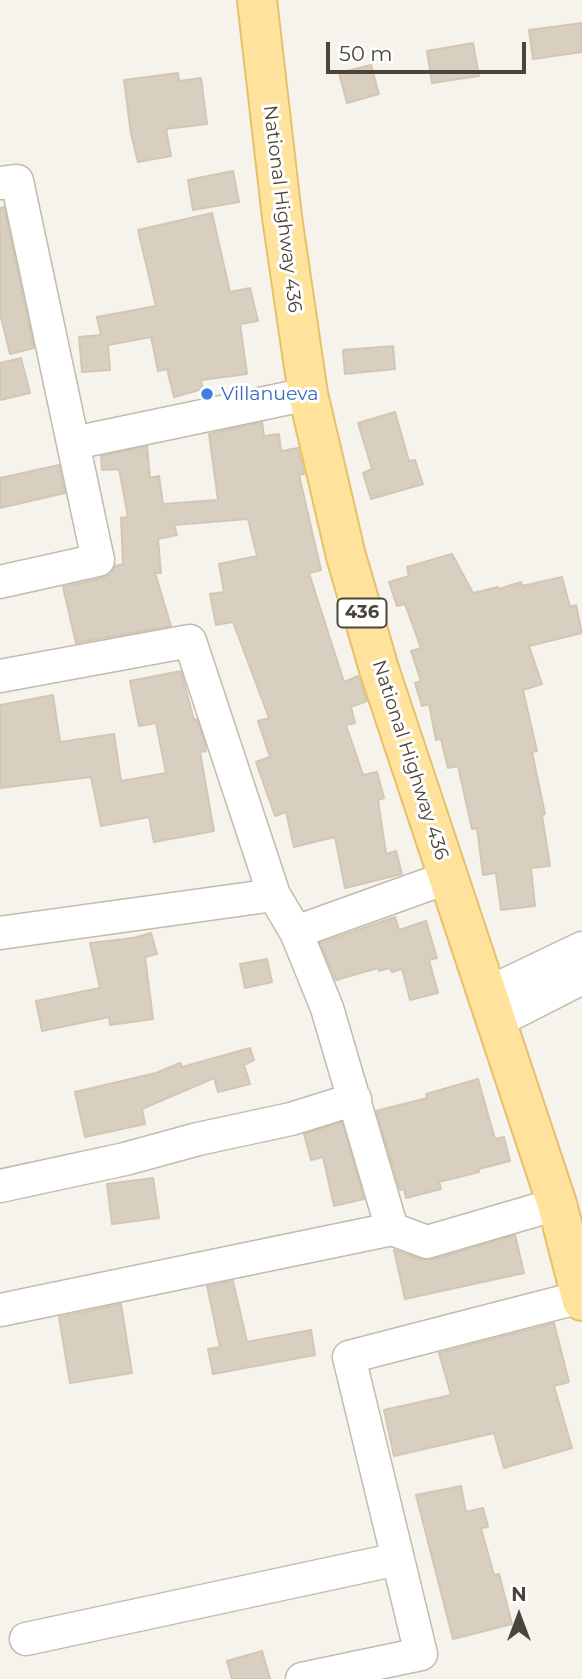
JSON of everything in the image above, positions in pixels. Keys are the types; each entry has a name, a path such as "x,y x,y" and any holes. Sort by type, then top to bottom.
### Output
{"main road":[{"name":"National Highway 436","path":"257,0 282,216 308,394 329,490 363,617 557,1204 582,1299"}],"street":[{"path":"0,183 17,181 98,560 0,582"},
{"path":"74,443 308,394"},
{"path":"0,676 190,641 274,895 296,932 327,1008 392,1229"},
{"path":"296,932 449,877"},
{"path":"0,933 274,895"},
{"path":"491,1008 576,966"},
{"path":"0,1185 125,1159 198,1139 291,1119 355,1099"},
{"path":"0,1310 392,1229 427,1242 557,1204"},
{"path":"302,1679 421,1654 349,1357 582,1299"},
{"path":"26,1639 398,1559"}],"building":[{"path":"582,23 582,52 533,59 529,30"},
{"path":"473,43 479,76 432,83 427,51"},
{"path":"371,65 379,94 347,103 339,73"},
{"path":"178,73 179,81 201,78 207,124 166,129 171,156 138,162 131,134 124,80"},
{"path":"233,171 239,202 193,210 188,180"},
{"path":"4,207 34,348 10,354 0,313 0,208"},
{"path":"212,213 230,292 250,288 258,321 240,324 247,374 201,380 203,389 174,397 167,369 158,371 151,337 108,345 110,370 82,372 79,337 101,335 97,317 156,306 138,230"},
{"path":"393,346 395,369 345,374 343,350"},
{"path":"21,358 30,393 0,400 0,363"},
{"path":"395,412 409,461 415,460 423,484 371,499 363,473 372,469 358,423"},
{"path":"262,422 264,436 279,434 281,451 298,448 304,474 299,475 321,570 309,573 344,682 358,676 367,701 351,707 355,723 346,725 363,775 377,772 384,798 378,800 386,854 396,851 402,874 345,888 335,837 294,847 286,812 275,816 256,762 270,757 258,721 269,718 233,622 216,625 210,594 224,592 219,564 257,556 248,519 174,525 177,535 158,539 161,573 155,573 171,626 76,643 63,587 102,578 110,574 115,566 123,564 121,518 128,517 119,469 102,470 101,456 147,446 150,478 159,476 163,504 218,500 209,434"},
{"path":"59,465 65,493 0,508 0,478"},
{"path":"452,554 473,593 521,582 522,586 562,577 570,607 576,605 582,633 529,646 542,684 523,690 537,751 532,752 545,814 542,815 550,866 531,868 535,906 501,910 496,873 483,875 477,828 472,829 458,766 448,768 441,739 436,740 429,704 422,706 415,683 421,681 411,651 421,648 405,604 397,606 389,582 409,576 407,567"},
{"path":"181,671 194,720 197,719 205,744 206,751 200,752 214,831 154,842 149,817 101,826 91,777 0,788 0,705 53,695 60,742 114,734 121,781 166,773 156,723 139,726 130,681"},
{"path":"395,917 399,930 426,921 437,958 429,960 438,993 410,1000 402,969 392,972 390,968 379,971 378,968 336,980 320,943"},
{"path":"151,933 157,954 145,957 153,1019 110,1025 109,1017 42,1031 36,1001 100,988 90,943"},
{"path":"267,959 272,982 245,988 240,964"},
{"path":"250,1048 254,1060 244,1065 250,1084 218,1092 214,1078 142,1109 145,1124 85,1137 75,1092 156,1073 180,1063 182,1067"},
{"path":"478,1079 495,1139 504,1137 510,1161 439,1182 441,1189 406,1198 404,1189 400,1190 376,1111 427,1098 426,1094"},
{"path":"342,1122 364,1199 334,1206 323,1157 311,1160 304,1134"},
{"path":"153,1178 159,1218 112,1224 107,1184"},
{"path":"515,1235 524,1273 405,1299 394,1250 431,1260"},
{"path":"233,1281 247,1342 311,1330 315,1355 213,1374 208,1349 220,1347 207,1286"},
{"path":"121,1304 132,1373 70,1383 59,1317"},
{"path":"554,1323 569,1382 554,1386 572,1448 504,1468 494,1433 394,1456 384,1410 451,1395 439,1353"},
{"path":"461,1486 466,1512 483,1508 488,1527 481,1528 494,1575 499,1574 512,1624 453,1639 416,1495"},
{"path":"262,1651 270,1679 232,1679 227,1661"}],"place":[{"name":"Villanueva","path":"207,394"}]}
